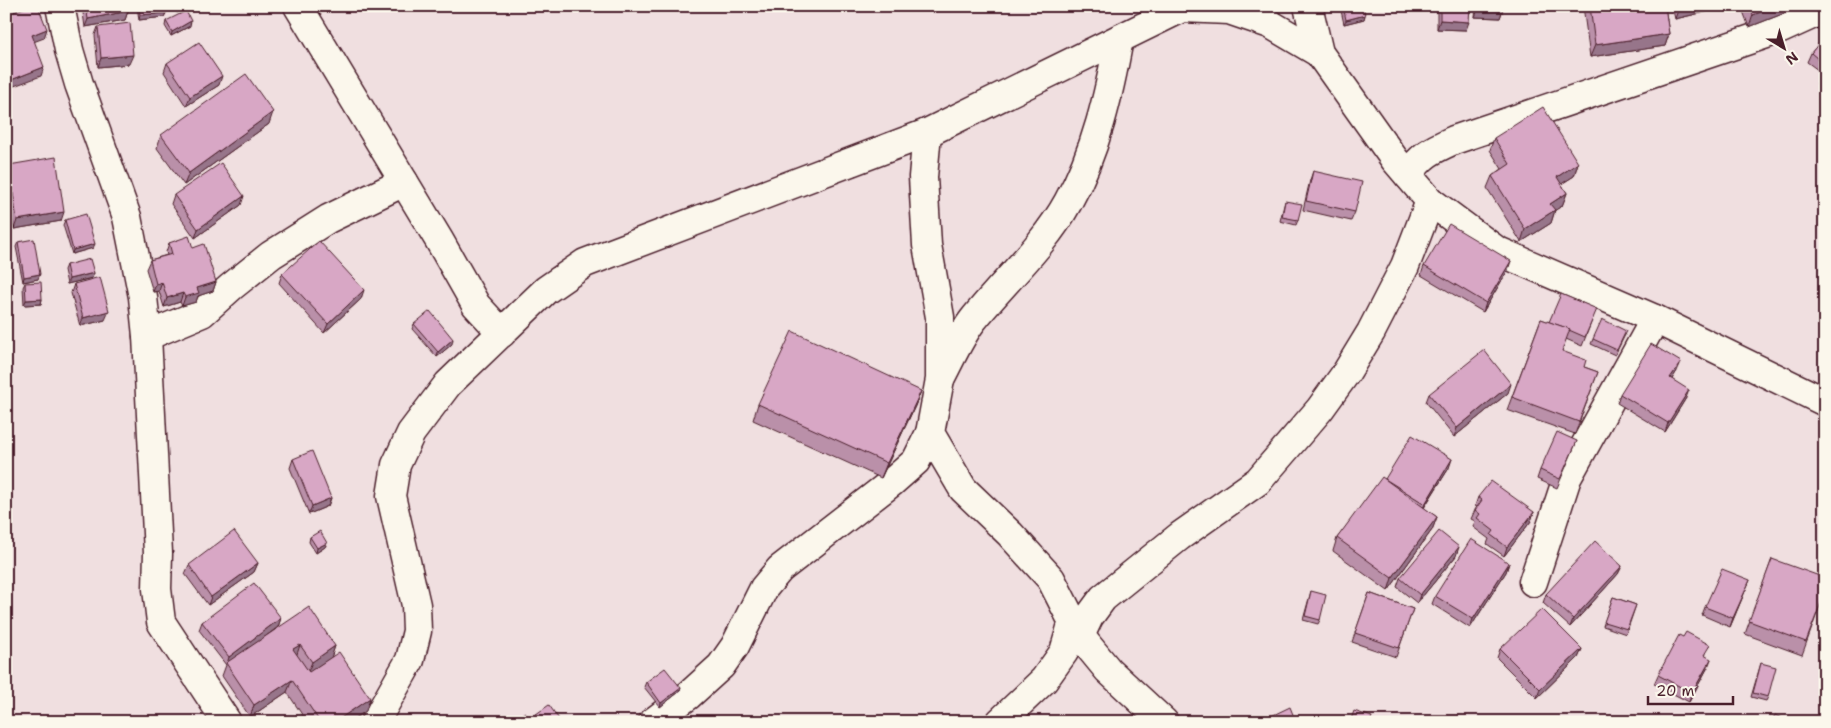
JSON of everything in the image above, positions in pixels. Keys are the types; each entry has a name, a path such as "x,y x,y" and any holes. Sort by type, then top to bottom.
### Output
{"street":[{"path":"60,6 69,50 79,84 127,218 143,298 147,336 161,622 227,722"},
{"path":"298,6 476,305 502,333"},
{"path":"1308,6 1319,53 1395,160 1430,201 1496,250 1655,319 1825,402"},
{"path":"375,722 410,660 417,630 416,605 391,496 396,465 410,433 448,384 546,290 584,263 927,132 1182,8 1228,10 1270,24 1319,53"},
{"path":"1408,175 1418,159 1454,140 1781,29 1825,9"},
{"path":"940,379 972,322 1024,261 1068,202 1084,168 1106,103 1119,39"},
{"path":"653,722 689,695 721,666 735,646 764,588 780,569 897,478 916,460 930,433 940,379 940,317 927,245 923,177 927,132"},
{"path":"147,336 202,313 230,287 271,256 328,219 404,182"},
{"path":"1000,722 1044,680 1064,652 1077,628 1089,617 1103,598 1180,536 1258,481 1320,409 1346,373 1405,266 1430,201"},
{"path":"1533,582 1567,478 1655,319"},
{"path":"930,433 963,489 1010,534 1051,579 1077,628 1108,670 1164,722"}],"building":[{"path":"29,6 38,6 47,29 32,35 44,67 6,82 6,15"},
{"path":"86,6 127,6 128,11 88,19"},
{"path":"139,6 165,6 166,13 140,15"},
{"path":"1343,6 1363,6 1365,15 1346,20"},
{"path":"1440,6 1470,6 1469,22 1440,20"},
{"path":"1478,6 1503,6 1503,9 1478,9"},
{"path":"1590,6 1665,6 1669,34 1595,45"},
{"path":"1677,6 1693,6 1678,10"},
{"path":"1750,6 1775,6 1753,15"},
{"path":"186,11 191,21 172,32 166,21"},
{"path":"130,23 133,55 101,58 98,27"},
{"path":"1825,36 1825,65 1811,53"},
{"path":"199,42 222,76 190,97 167,63"},
{"path":"1825,70 1825,79 1820,75"},
{"path":"246,74 273,112 189,173 161,135"},
{"path":"1543,107 1578,163 1557,177 1567,193 1550,204 1555,210 1525,229 1492,176 1510,164 1494,138"},
{"path":"56,157 64,212 17,220 9,165"},
{"path":"221,163 244,196 198,229 174,195"},
{"path":"1313,171 1362,182 1355,212 1306,201"},
{"path":"1285,201 1302,204 1298,220 1282,217"},
{"path":"86,214 95,244 73,250 65,220"},
{"path":"6,217 8,246 6,246"},
{"path":"1449,224 1511,261 1486,303 1424,266"},
{"path":"189,236 193,248 204,244 216,282 197,288 199,293 185,297 183,293 167,298 162,282 156,284 150,260 172,254 169,243"},
{"path":"34,239 40,274 24,277 18,242"},
{"path":"319,241 364,290 328,324 282,274"},
{"path":"90,259 94,273 69,279 66,265"},
{"path":"100,277 109,311 83,318 74,284"},
{"path":"41,282 42,299 26,300 25,283"},
{"path":"1561,294 1597,309 1585,337 1570,329 1549,322"},
{"path":"430,311 453,339 438,352 414,324"},
{"path":"1541,319 1570,329 1562,351 1586,360 1584,367 1598,372 1579,422 1512,397"},
{"path":"1602,319 1626,331 1617,350 1593,339"},
{"path":"792,331 921,391 887,463 758,404"},
{"path":"1651,344 1681,362 1670,378 1689,390 1668,423 1620,394"},
{"path":"1484,350 1511,384 1457,428 1429,394"},
{"path":"1557,432 1577,441 1560,479 1540,470"},
{"path":"1412,435 1452,459 1425,504 1385,479"},
{"path":"312,451 331,498 312,506 293,459"},
{"path":"1382,477 1437,517 1392,578 1337,538"},
{"path":"1491,481 1534,512 1507,547 1491,535 1494,531 1477,518 1480,514 1475,510 1482,500 1478,497"},
{"path":"234,531 258,563 211,597 189,565"},
{"path":"320,531 327,543 317,548 310,537"},
{"path":"1439,531 1459,547 1420,595 1400,578"},
{"path":"1471,539 1509,563 1473,619 1435,596"},
{"path":"1595,541 1622,566 1573,619 1546,594"},
{"path":"1772,559 1825,578 1825,592 1806,642 1749,621"},
{"path":"1722,569 1750,580 1733,618 1705,607"},
{"path":"254,583 281,618 229,657 202,622"},
{"path":"1311,591 1326,595 1320,620 1305,616"},
{"path":"1369,593 1413,609 1399,648 1355,633"},
{"path":"1613,597 1636,605 1627,629 1604,622"},
{"path":"309,607 335,646 312,662 300,645 293,649 309,672 339,652 370,698 335,722 320,722 292,680 254,705 226,663"},
{"path":"1542,609 1582,649 1540,689 1500,649"},
{"path":"1686,632 1710,645 1704,655 1711,659 1692,693 1658,675 1679,635 1683,637"},
{"path":"1761,663 1776,667 1768,697 1753,693"},
{"path":"665,668 681,688 661,703 646,682"},
{"path":"549,705 561,722 511,722 525,712 529,719"},
{"path":"1290,707 1296,722 1261,721"},
{"path":"1354,711 1372,717 1370,722 1350,722"},
{"path":"1775,715 1790,722 1771,722"}]}
